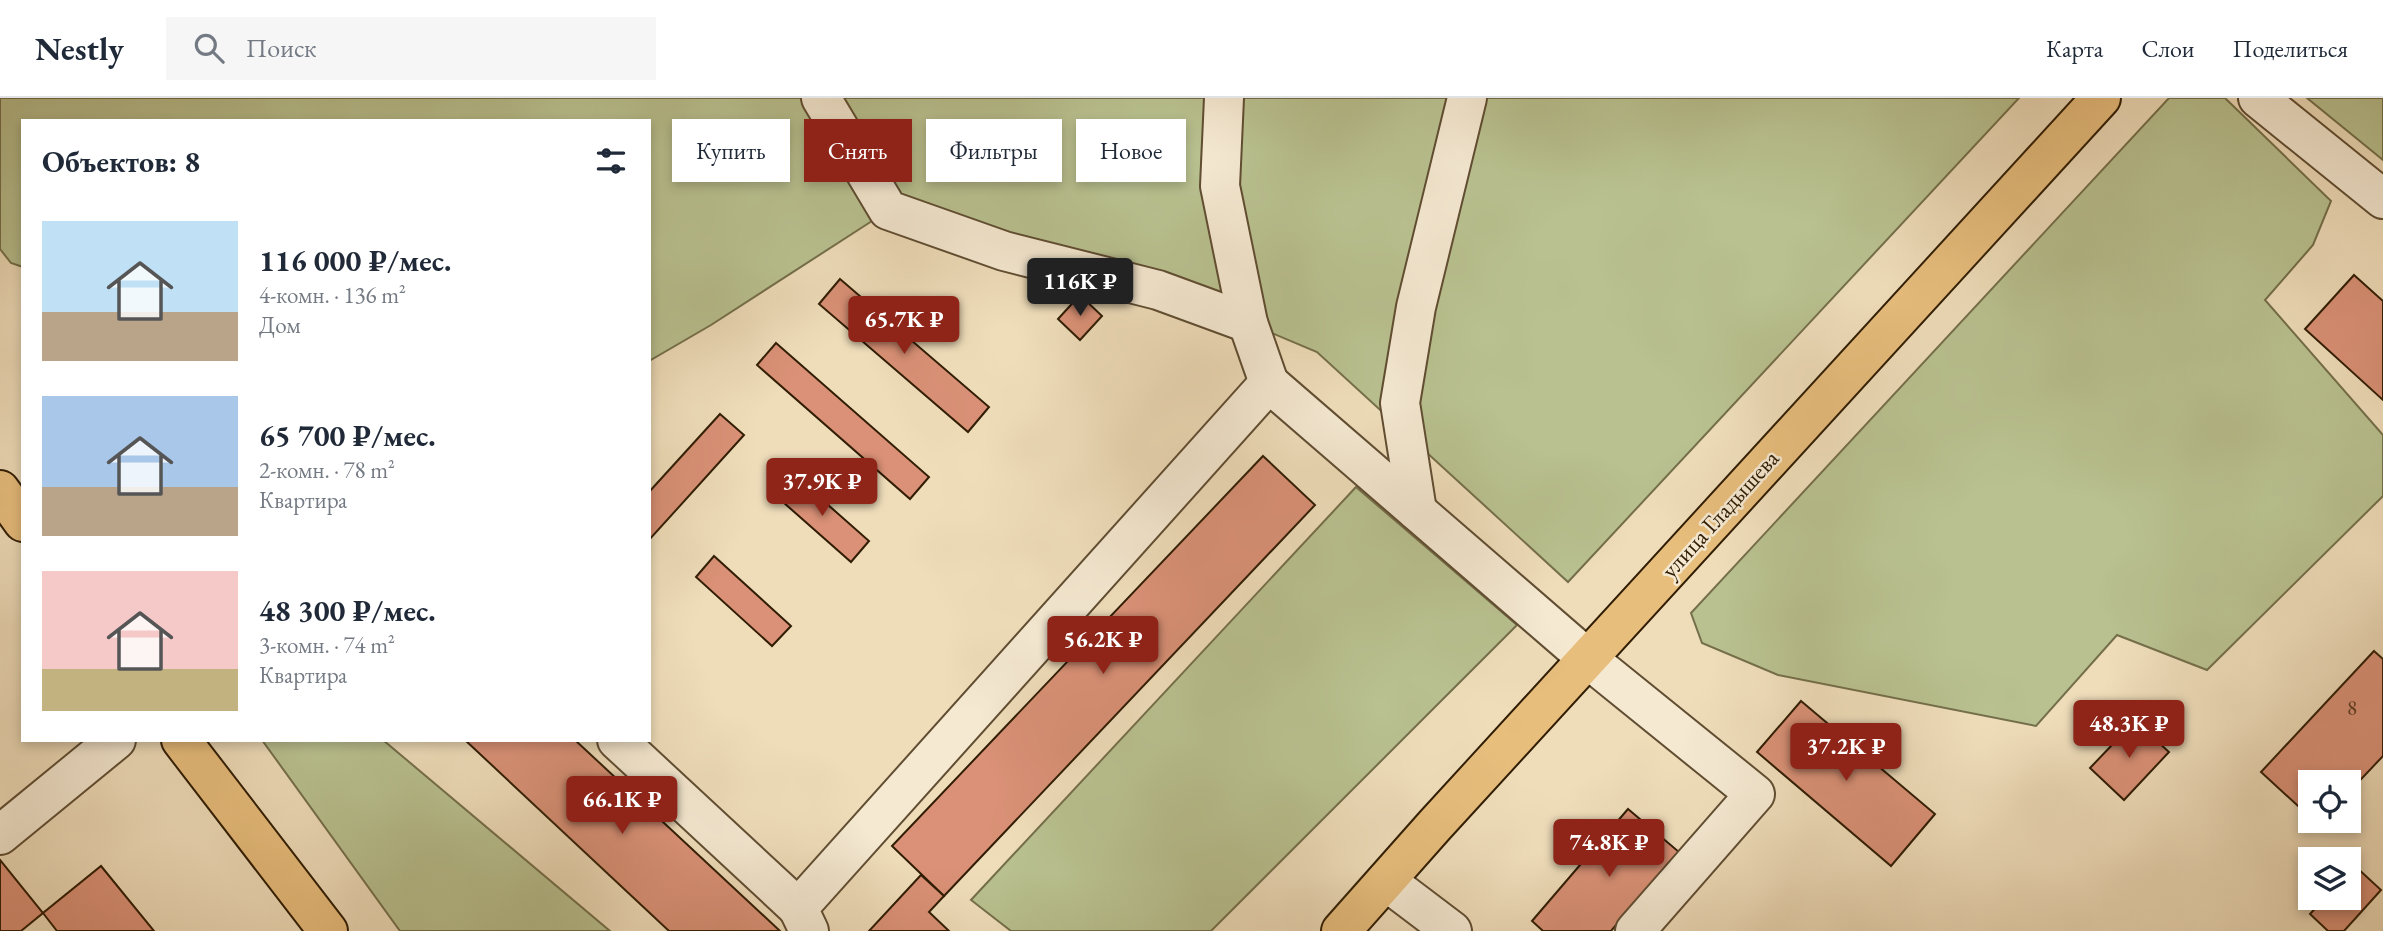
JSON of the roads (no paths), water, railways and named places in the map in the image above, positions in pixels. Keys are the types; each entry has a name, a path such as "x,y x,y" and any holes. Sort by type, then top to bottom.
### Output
{"main road":[{"name":"улица Гладышева","path":"1341,931 2101,98"},
{"path":"0,490 21,519"},
{"path":"183,742 328,931"}],"lane":[{"path":"821,98 888,210 1004,251 1158,290 1248,323"},
{"path":"1224,98 1220,186 1248,323 1269,383 1588,659 1755,794 1635,931"},
{"path":"1417,511 1400,403 1416,307 1467,98"},
{"path":"2258,98 2383,200"},
{"path":"619,742 803,919 1269,383"},
{"path":"0,835 114,742"},
{"path":"1386,881 1452,931"}]}
